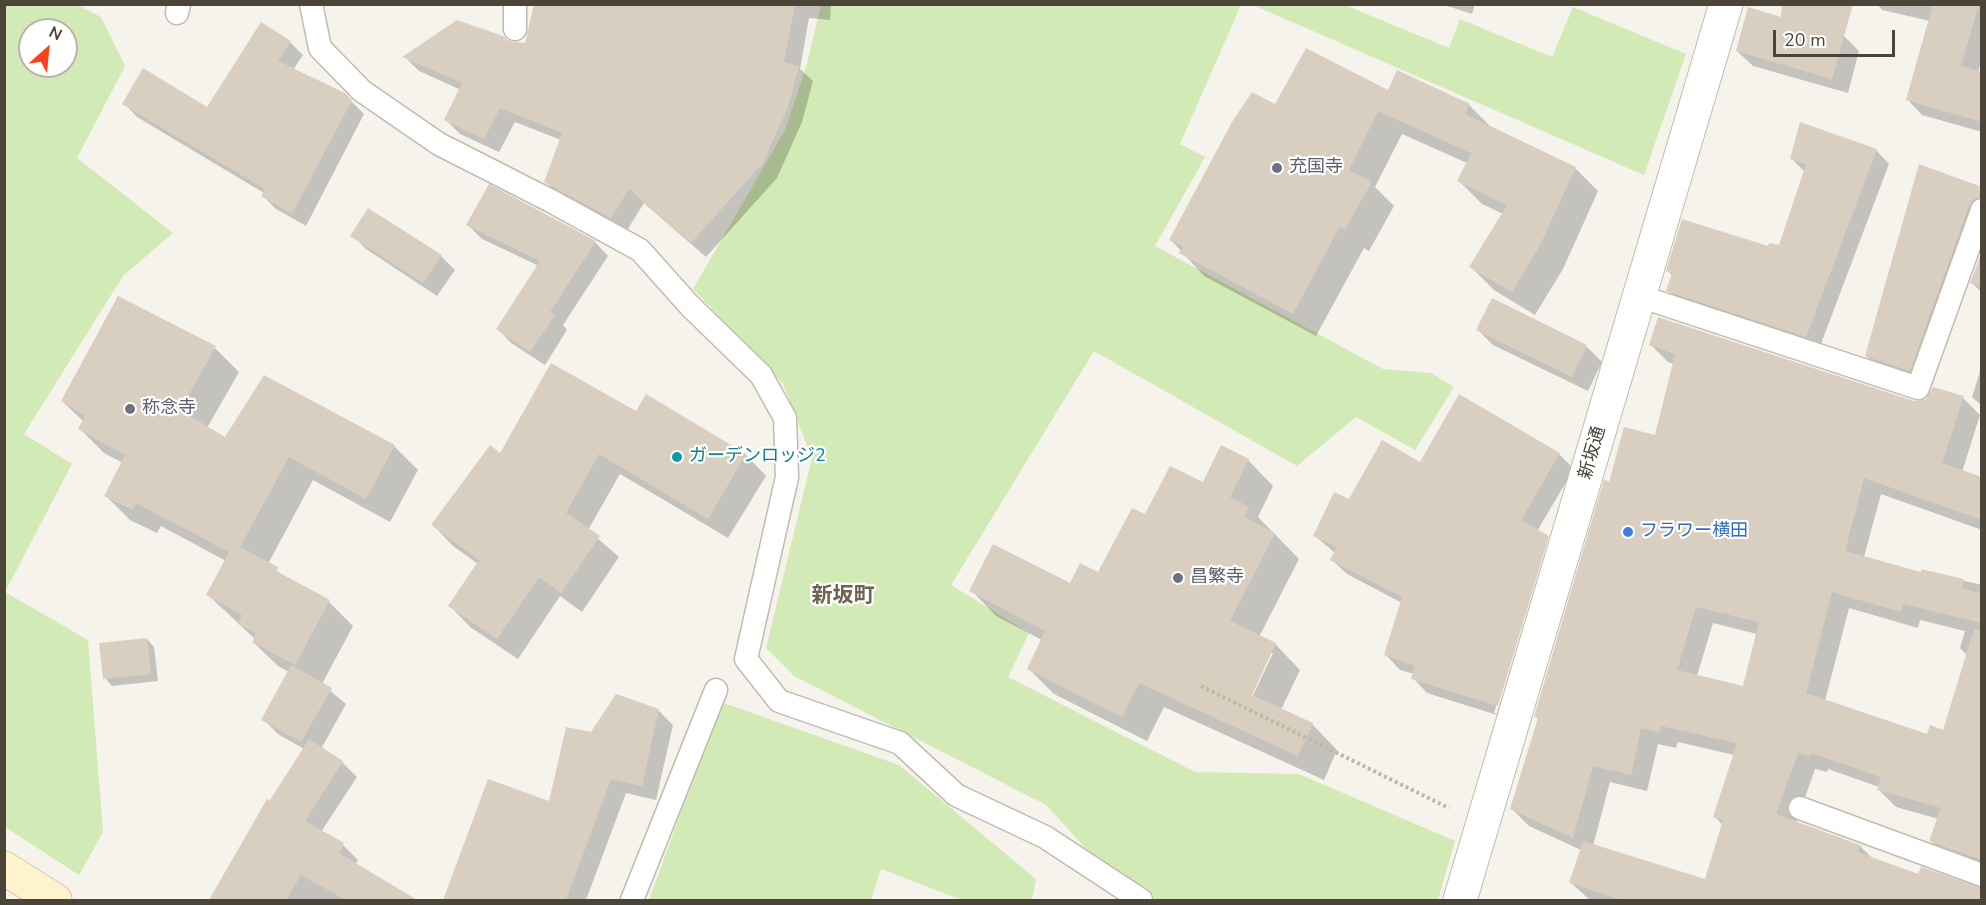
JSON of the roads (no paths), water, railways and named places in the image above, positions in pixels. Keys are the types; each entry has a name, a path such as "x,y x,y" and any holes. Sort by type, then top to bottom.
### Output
{"street":[{"name":"新坂通","path":"1460,900 1726,4"},
{"path":"4,868 55,900"}],"lane":[{"path":"311,4 320,48 362,91 439,144 640,250 690,306 761,375 784,418 788,477 746,659 779,701 900,743 956,795 1045,837 1141,900"},
{"path":"515,4 515,29"},
{"path":"1640,296 1918,388 1982,210"},
{"path":"632,900 716,690"},
{"path":"1800,808 1982,875"}],"place":[{"name":"充国寺","path":"1277,168"},
{"name":"称念寺","path":"130,409"},
{"name":"ガーデンロッジ2","path":"677,457"},
{"name":"フラワー横田","path":"1628,532"},
{"name":"昌繁寺","path":"1178,578"}],"district":[{"name":"新坂町","path":"843,597"}]}
